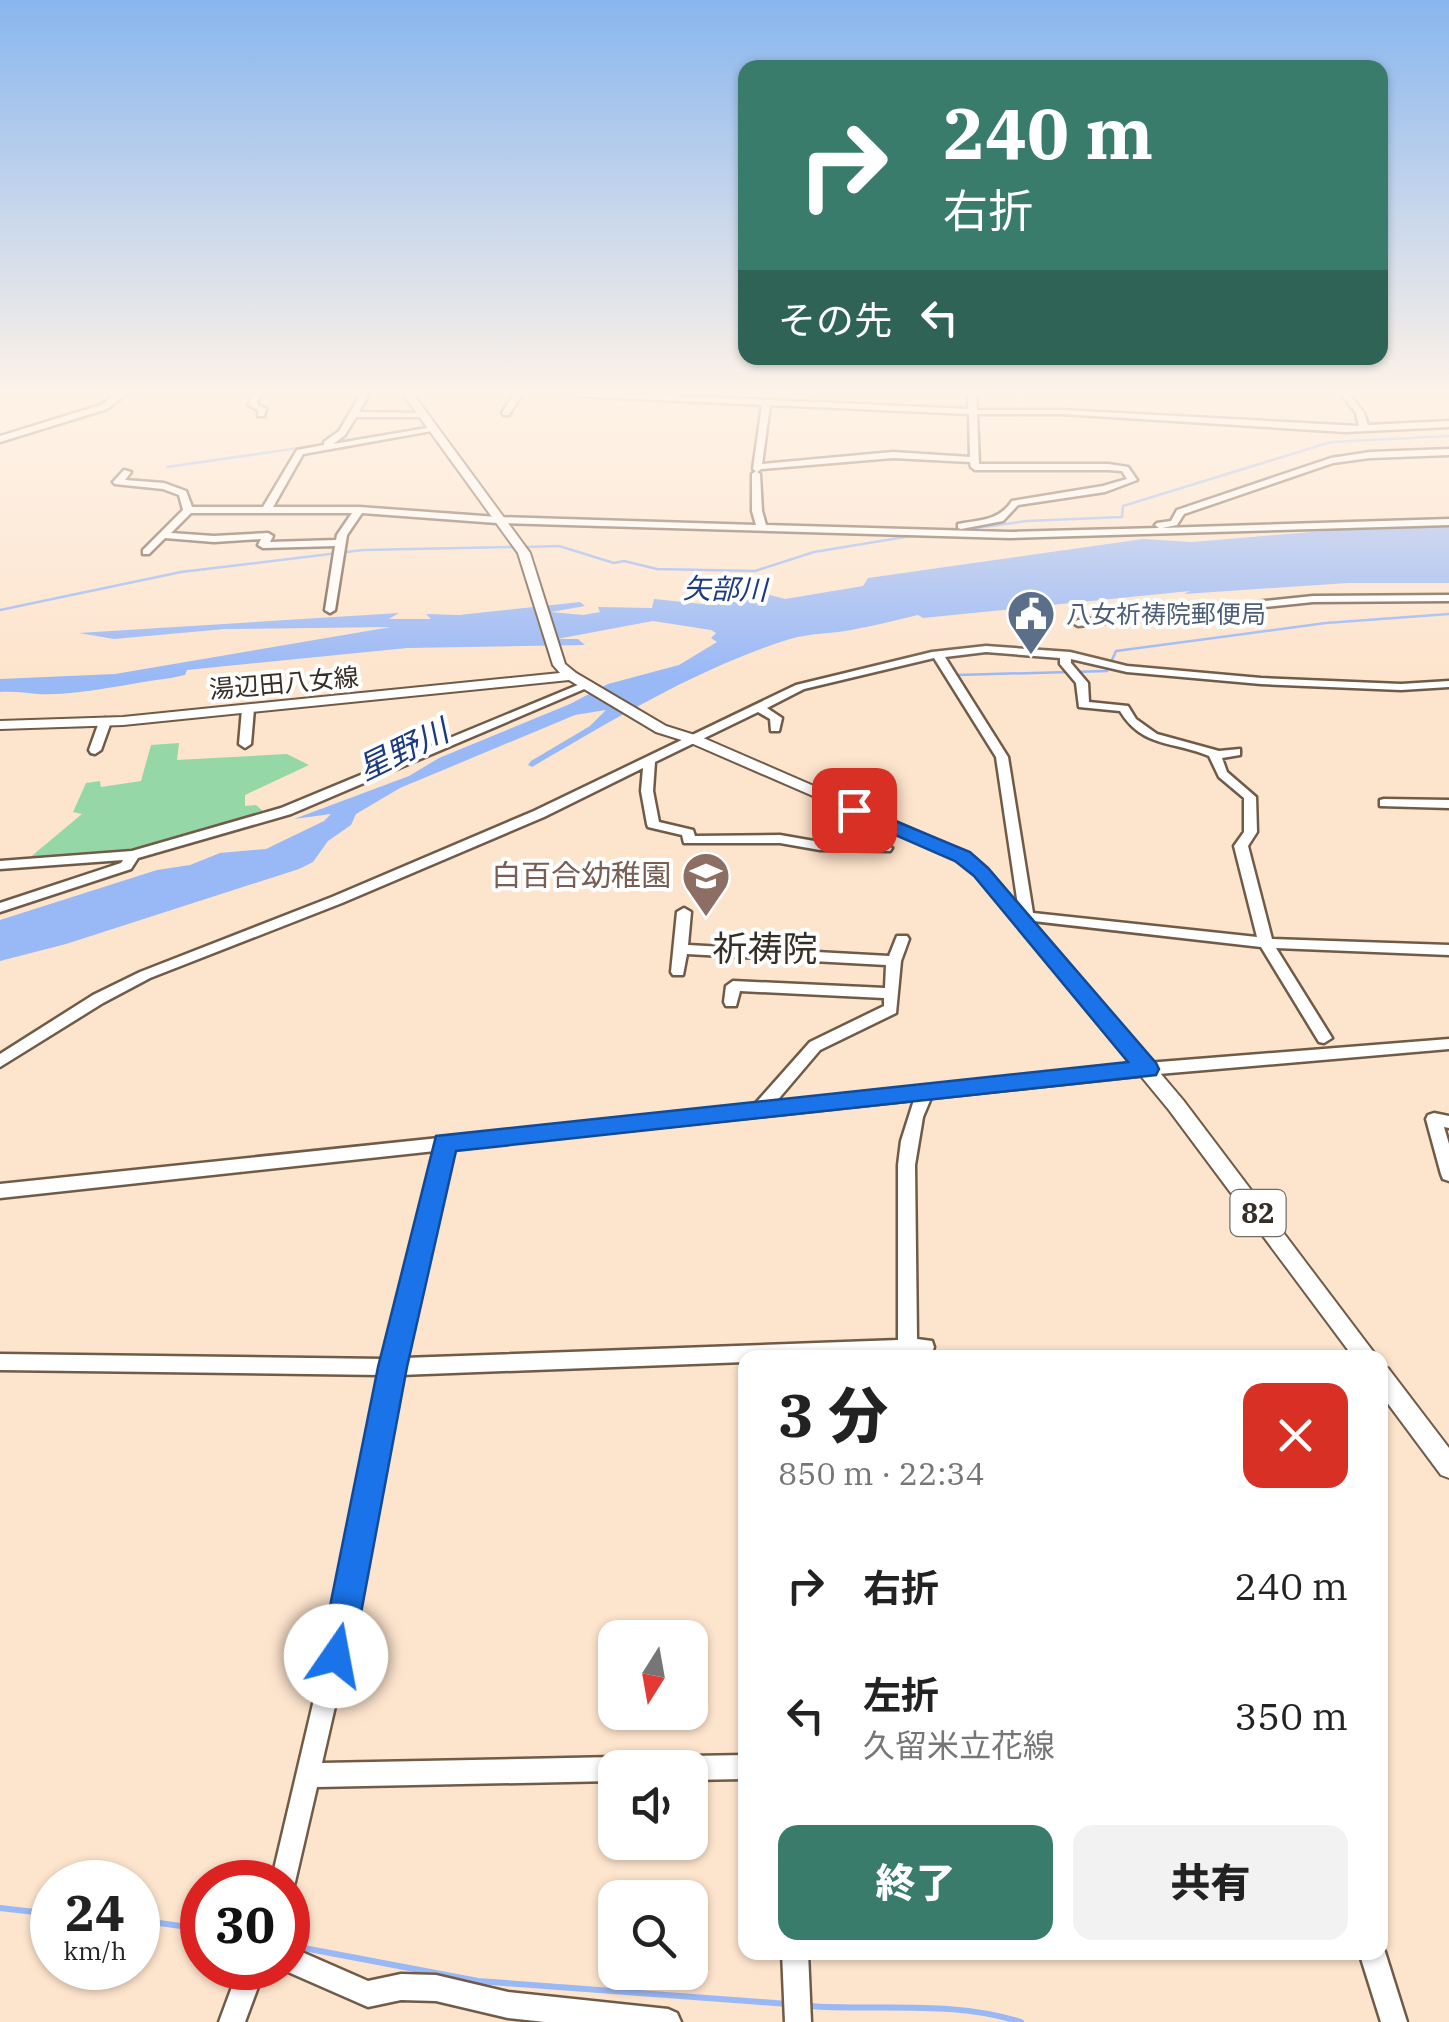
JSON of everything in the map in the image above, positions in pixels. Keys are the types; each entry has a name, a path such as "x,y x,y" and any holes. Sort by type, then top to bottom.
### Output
{"main road":[{"name":"82","path":"477,488 524,553 553,652 571,676 662,729 696,740 962,856 1023,916 1147,1069 1361,1350"},
{"name":"湯辺田八女線","path":"0,725 106,722 571,676"},
{"path":"1388,1386 1449,1467"}],"street":[{"path":"170,488 183,493 188,510"},
{"path":"267,509 278,488"},
{"path":"757,488 762,528"},
{"path":"926,532 999,521 1011,512 1014,503 1103,488"},
{"path":"1137,530 1174,523 1180,512 1258,488"},
{"path":"146,552 188,510 359,510 497,520 1010,535 1449,522"},
{"path":"330,610 339,550 359,510"},
{"path":"164,534 214,538 268,536 263,545 339,550"},
{"path":"1078,623 1312,600 1449,598"},
{"path":"0,1061 145,975 432,861 650,764 800,687 938,655 986,649 1066,654 1127,669 1261,681 1401,687 1449,684"},
{"path":"1066,654 1066,664 1082,683 1084,705 1124,708 1136,728 1164,742 1202,746 1218,754 1236,752"},
{"path":"938,655 1002,757 1023,916 1266,942 1449,950"},
{"path":"0,866 133,855 286,811 588,686"},
{"path":"759,708 776,718 775,728"},
{"path":"245,744 248,709"},
{"path":"95,750 106,722"},
{"path":"1218,754 1214,760 1219,771 1250,797 1252,832 1240,846 1266,942 1324,1038"},
{"path":"650,764 647,791 653,824 688,834 689,840 780,839 820,846 885,848"},
{"path":"1384,802 1449,804"},
{"path":"0,908 126,866 133,855"},
{"path":"678,972 684,912"},
{"path":"758,1111 815,1046 892,1008 894,961 902,940"},
{"path":"680,949 894,961"},
{"path":"772,993 780,956"},
{"path":"731,1002 733,986 772,993 892,993"},
{"path":"0,1191 1147,1069 1449,1044"},
{"path":"880,1350 917,1348 904,1324 908,1288 904,1182 912,1120 924,1094"},
{"path":"1449,1122 1434,1119 1449,1174"},
{"path":"288,1860 352,1585 392,1367 445,1142"},
{"path":"0,1362 392,1367 738,1357"},
{"path":"708,1767 738,1766"},
{"path":"310,1775 598,1769"},
{"path":"795,1960 798,2022"},
{"path":"1375,1960 1394,2022"},
{"path":"310,1969 368,1994 401,1986 436,1988 508,2005 668,2022"},
{"path":"232,2022 244,1990"}],"green space":[{"path":"179,743 177,760 287,754 309,765 245,795 245,806 256,805 264,812 126,851 28,859 82,814 73,812 86,783 100,781 101,787 141,781 151,745"}],"water":[{"path":"1449,526 1449,583 1348,583 1184,594 1190,591 923,618 918,615 790,639 689,680 532,767 528,765 531,761 590,726 606,710 575,715 400,788 356,814 351,825 328,841 313,862 299,869 66,944 0,961 0,920 220,853 266,849 331,814 294,819 409,776 439,758 570,704 608,684 679,665 717,642 711,638 716,633 711,630 653,621 557,639 578,639 585,645 407,648 187,670 185,675 171,678 71,693 0,692 0,679 115,674 391,627 225,629 114,639 79,633 399,613 389,619 431,619 426,614 459,615 580,602 585,606 551,612 583,615 600,612 598,607 652,608 654,599 712,605 770,595 785,599 863,586 868,578 1143,539 1192,542 1336,530"}],"waterway":[{"path":"956,531 1026,521 1122,517 1123,506 1180,488"},
{"name":"矢部川","path":"524,547 559,546 614,563 624,561 657,569 755,571 814,552 917,535"},
{"path":"0,610 181,572 363,550 515,547"},
{"path":"957,675 1107,671 1116,651 1326,623 1449,614"},
{"path":"60,727 68,727"},
{"path":"73,727 85,727"},
{"path":"0,1908 30,1911"},
{"path":"160,1923 180,1926"},
{"path":"310,1949 478,1981 788,2004"},
{"path":"808,2006 969,2011 1021,2022"}],"place":[{"name":"八女祈祷院郵便局","path":"1031,656"},
{"name":"白百合幼稚園","path":"706,918"}],"district":[{"name":"祈祷院","path":"765,949"}],"route":[{"path":"336,1656 392,1367 445,1142 1147,1069 981,872 962,856 854,810"}],"water label":[{"name":"星野川","path":"403,750"}]}
